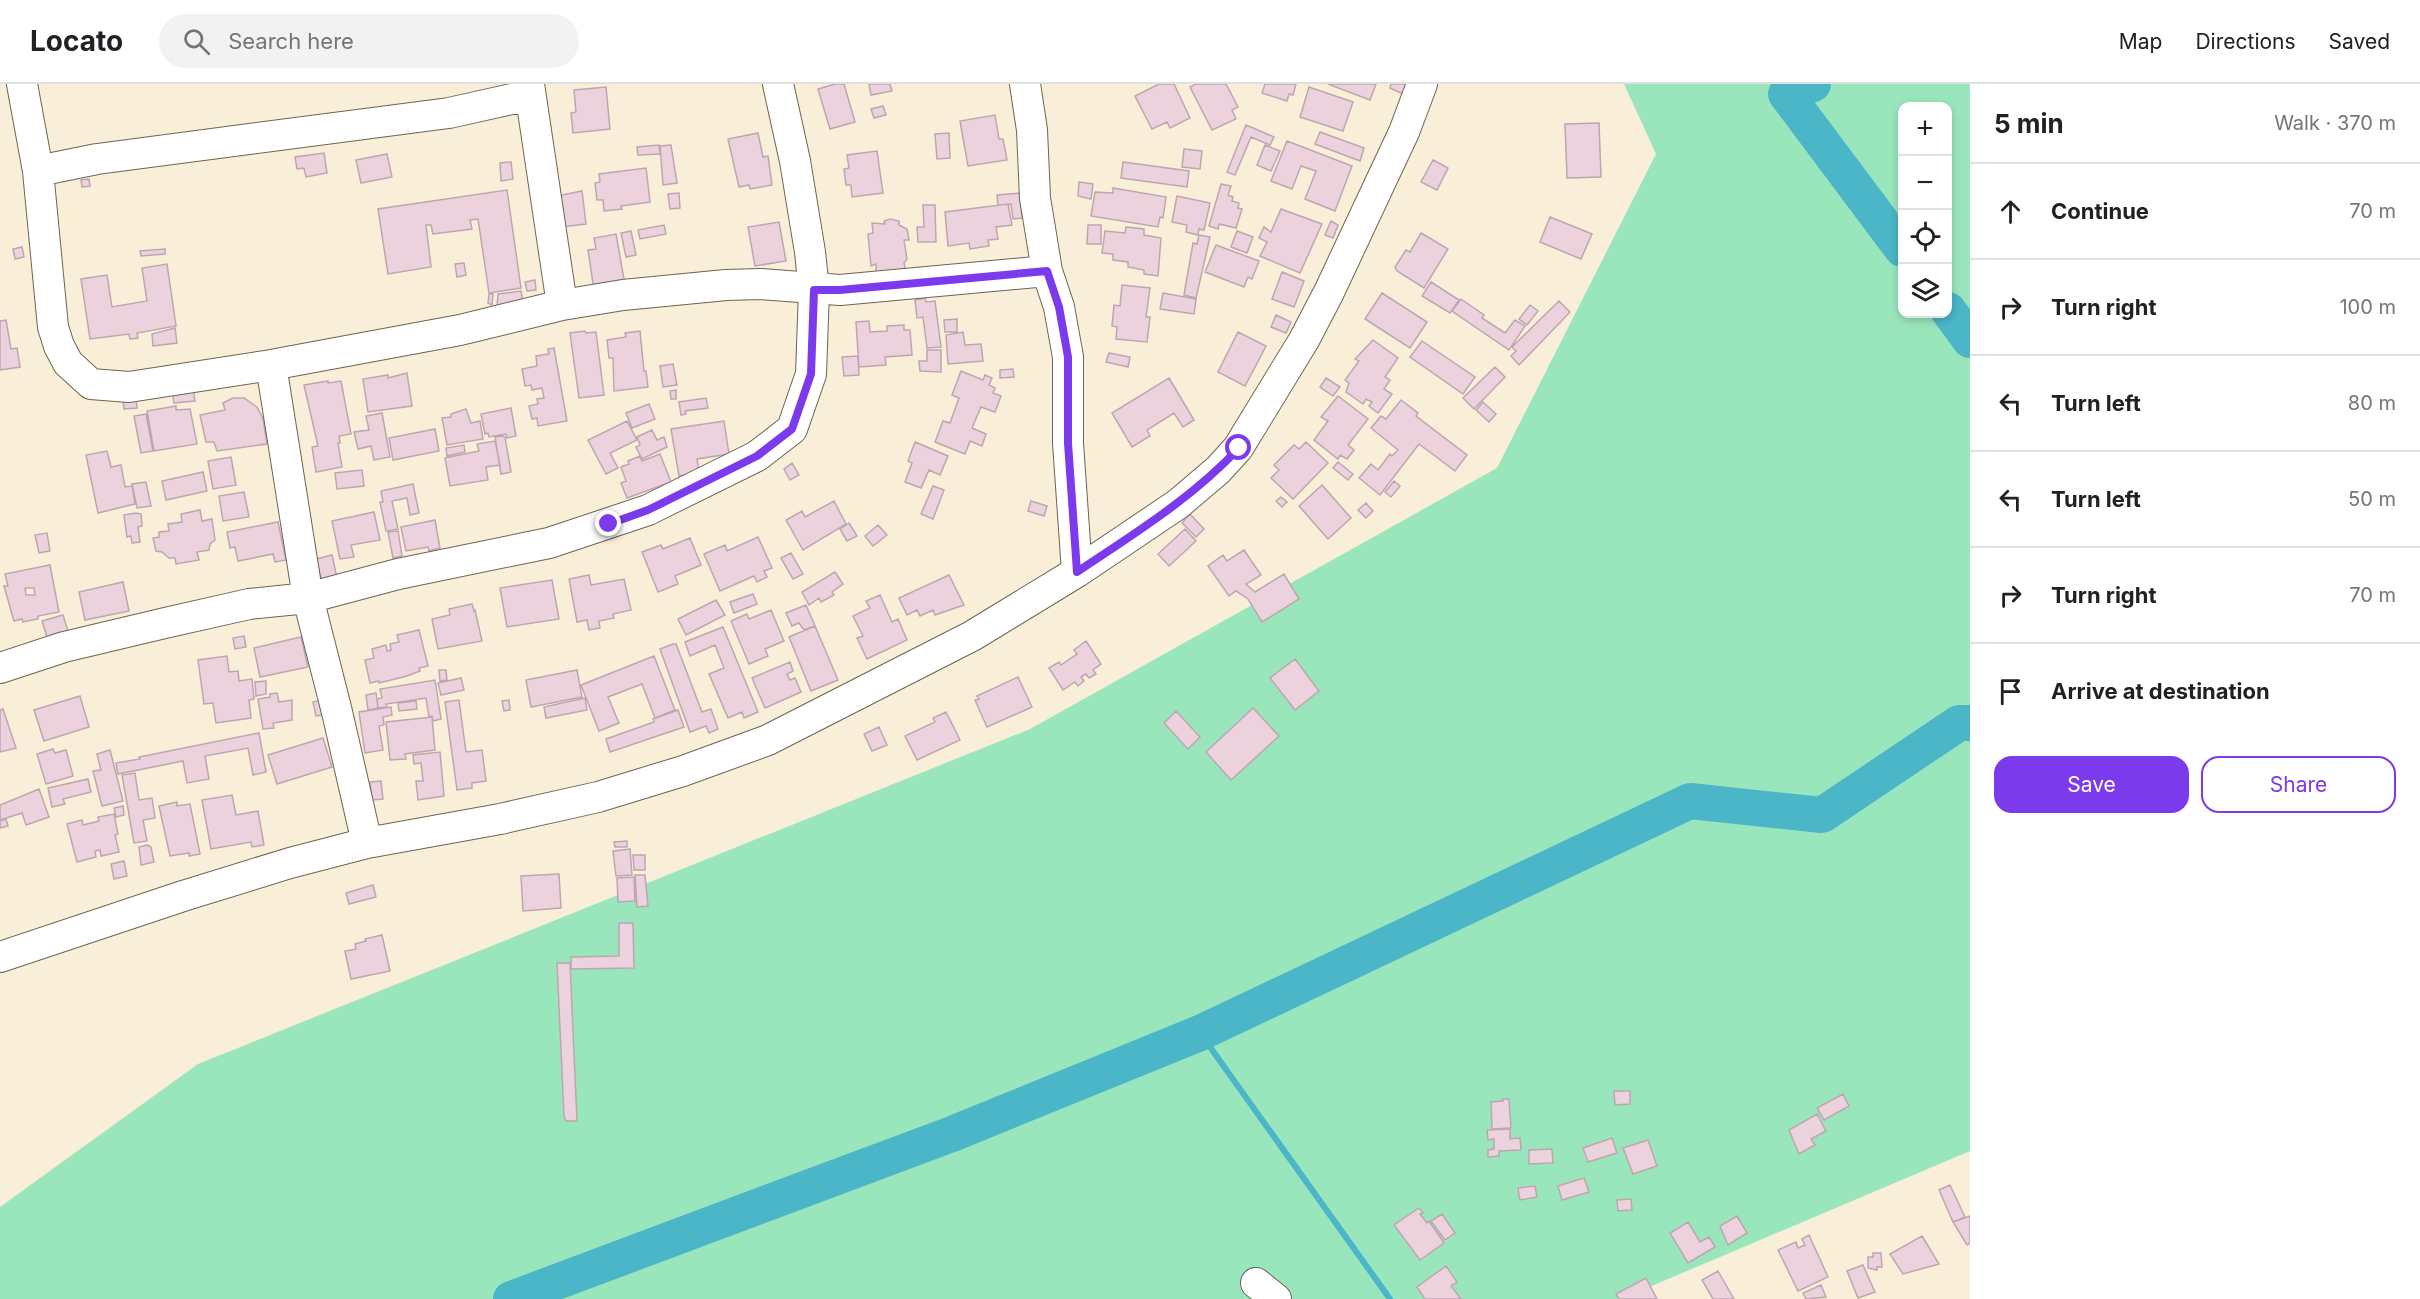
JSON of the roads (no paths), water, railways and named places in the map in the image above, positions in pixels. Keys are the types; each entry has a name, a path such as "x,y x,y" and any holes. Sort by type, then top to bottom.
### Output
{"street":[{"path":"0,668 64,647 165,622 249,604 308,598 398,574 549,543 648,510 757,456 792,429 811,374 814,290 795,161 778,84"},
{"path":"1025,84 1032,130 1035,198 1047,271 1059,307 1068,357 1068,443 1077,572"},
{"path":"0,957 290,863 367,843 500,819 598,797 683,771 768,740 972,636 1077,572 1178,504 1218,470 1239,448 1304,340 1329,292 1404,132 1422,84"},
{"path":"38,171 108,157 448,113 529,90 562,305"},
{"path":"16,102 38,171 53,327 68,363 92,384 129,387 271,365 460,330 562,305 623,295 760,284 814,290 840,290 1047,271"},
{"path":"271,365 308,598 338,712 367,843"}],"waterway":[{"path":"1813,84 1786,94 1898,244"},
{"path":"1952,315 1970,340"},
{"path":"511,1299 952,1134 1200,1033 1690,801 1822,815 1959,723 1970,723"},
{"path":"1200,1033 1390,1299"}]}
